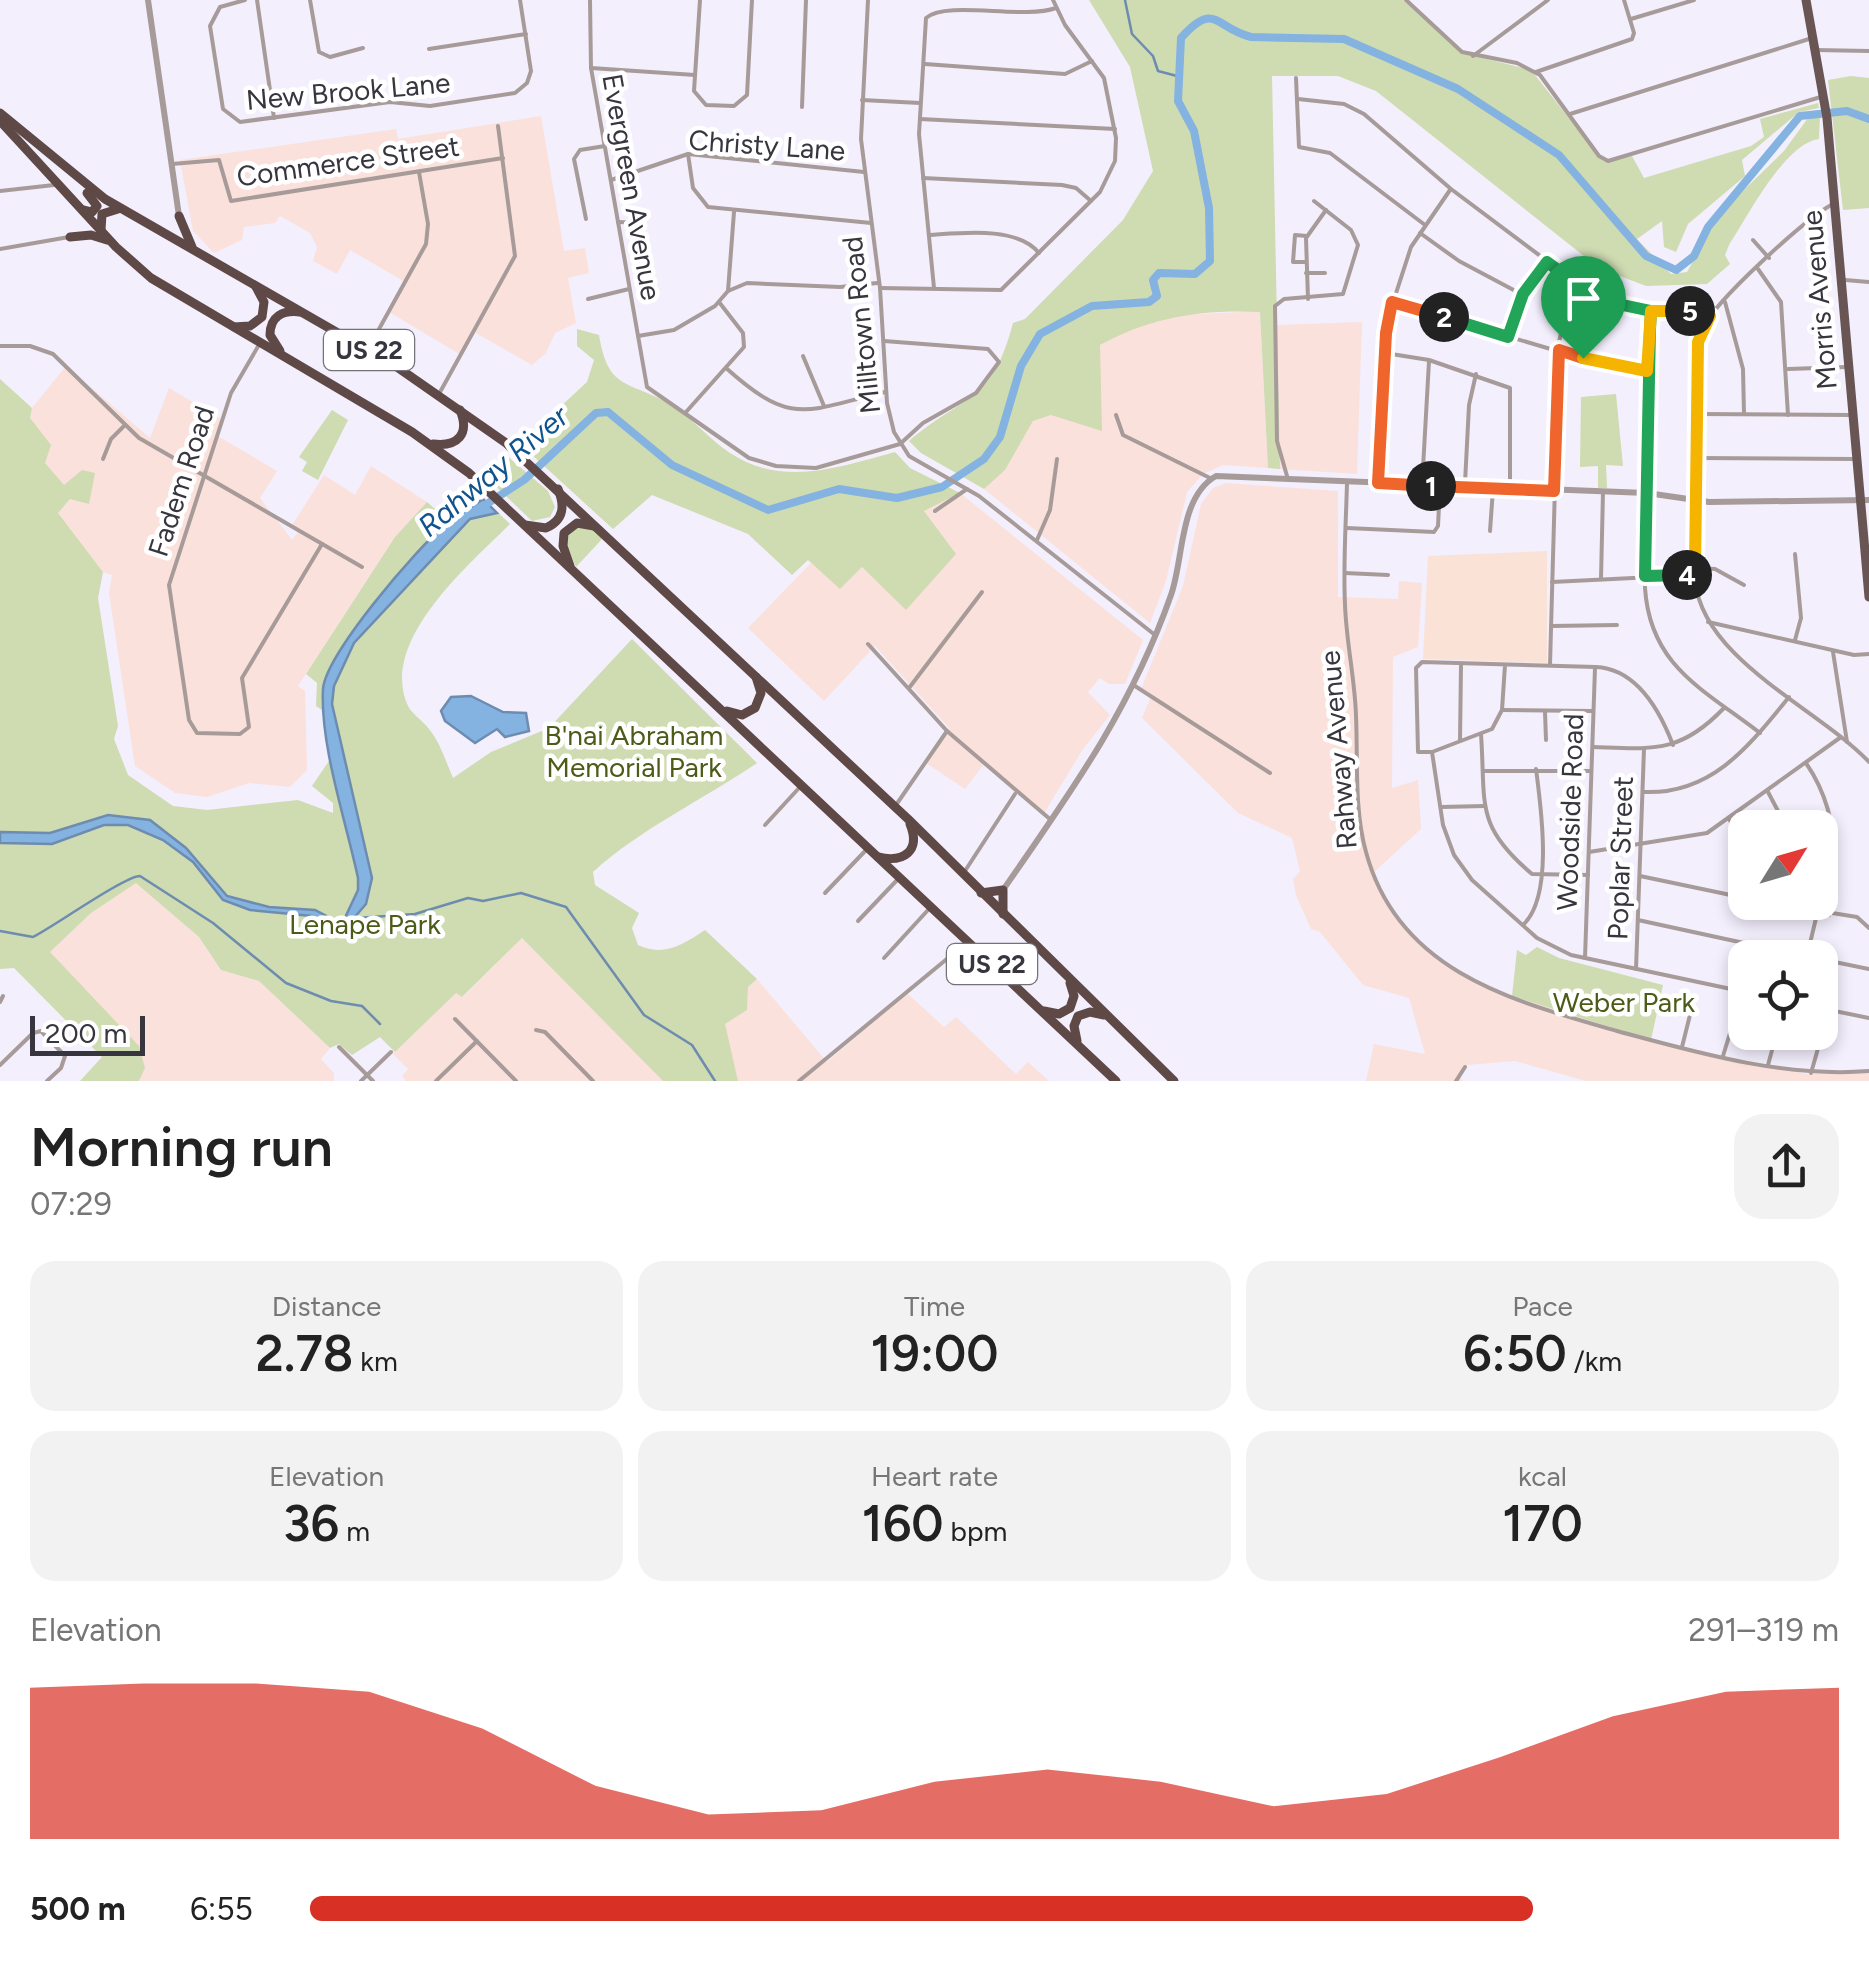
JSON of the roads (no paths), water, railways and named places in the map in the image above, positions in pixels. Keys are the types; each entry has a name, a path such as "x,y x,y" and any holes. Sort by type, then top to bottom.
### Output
{"highway":[{"name":"US 22","path":"0,113 54,161 121,209 368,349 458,406 530,463 803,716 1174,1081"},
{"name":"US 22","path":"0,120 110,242 165,287 430,444 493,495 1116,1081"},
{"path":"54,161 98,205 92,212 79,207"},
{"path":"70,237 83,225 79,207"},
{"path":"102,232 102,214 121,209"},
{"path":"162,234 176,230 179,216"},
{"path":"179,216 186,240 197,253"},
{"path":"70,237 91,235 110,242"},
{"path":"231,326 250,326 262,318 264,302 255,286"},
{"path":"286,358 272,342 270,328 281,314 303,313"},
{"path":"430,444 451,444 461,437 465,424 458,406"},
{"path":"523,524 543,528 556,522 563,510 556,486"},
{"path":"574,572 562,546 566,530 582,522 605,532"},
{"path":"720,709 742,715 756,708 762,693 753,672"},
{"path":"872,852 897,860 910,852 914,837 908,818"},
{"path":"981,892 1004,890 1004,916"},
{"path":"1042,1010 1059,1014 1070,1008 1074,996 1068,980"},
{"path":"1078,1045 1074,1028 1077,1018 1088,1012 1107,1016"}],"main road":[{"name":"Morris Avenue","path":"1806,0 1824,99 1854,454 1864,500 1869,597"}],"street":[{"path":"148,0 179,216"},
{"name":"New Brook Lane","path":"245,0 220,7 210,22 222,105 236,122 390,102 430,106 515,93 527,83 531,70 520,0"},
{"path":"257,0 274,118"},
{"path":"310,0 319,52 330,57 362,48"},
{"name":"Evergreen Avenue","path":"590,0 591,68 644,380 650,390 686,412"},
{"path":"700,0 696,95 706,105 734,106 746,98 752,0"},
{"path":"802,107 806,0"},
{"name":"Milltown Road","path":"868,0 862,100 864,172 879,285 889,418 900,444 909,456 967,489 1037,540 1155,635"},
{"path":"638,336 674,330 719,302 728,291 758,282 996,292 1091,201 1114,168 1114,129 1104,78 1054,0"},
{"path":"1406,0 1433,20 1459,50 1536,72 1604,160 1618,160 1824,99"},
{"path":"1473,56 1548,0"},
{"path":"1536,72 1634,38 1624,0"},
{"path":"1630,20 1694,0"},
{"path":"934,288 920,119 926,18 936,10 1031,14 1056,8"},
{"path":"429,49 526,34"},
{"path":"1570,115 1814,38"},
{"path":"1816,50 1869,51"},
{"path":"923,64 1065,74 1092,61"},
{"path":"591,68 632,67 649,73 695,75"},
{"path":"1296,78 1299,146 1330,153 1425,225"},
{"path":"1298,99 1344,104 1364,114 1450,189 1584,291 1610,304 1710,316"},
{"path":"862,100 920,104"},
{"path":"920,119 1114,129"},
{"path":"440,394 515,256 498,126"},
{"path":"586,219 574,158 580,150 605,146"},
{"path":"688,154 696,197 708,208 871,223"},
{"name":"Christy Lane","path":"611,180 688,154 864,172"},
{"name":"Commerce Street","path":"172,164 218,160 231,202 503,158"},
{"path":"41,185 47,171"},
{"path":"368,349 426,244 419,172"},
{"path":"923,178 1062,185 1076,188 1091,201"},
{"path":"0,191 60,185"},
{"path":"1378,483 1392,302 1404,263 1450,189"},
{"path":"1287,479 1277,441 1274,310 1284,299 1343,294 1357,250 1355,234 1314,201"},
{"path":"1834,204 1724,301 1710,316 1698,342 1696,595 1722,642 1869,762"},
{"path":"1308,299 1307,236 1326,210"},
{"path":"728,291 734,212"},
{"path":"618,222 642,223"},
{"path":"1420,233 1459,261 1523,294"},
{"path":"930,235 1014,238 1029,243 1039,254"},
{"path":"1306,262 1294,262 1292,240 1295,235 1307,236"},
{"path":"0,249 70,237"},
{"path":"1754,240 1769,258"},
{"path":"1508,337 1523,294 1547,262"},
{"path":"1758,269 1779,294 1788,369 1788,415"},
{"path":"1306,274 1325,274"},
{"path":"1840,280 1869,282"},
{"path":"588,299 629,289"},
{"path":"1550,666 1559,350 1561,330 1584,291"},
{"path":"1724,301 1743,370 1744,414"},
{"path":"719,302 745,337 744,347 686,412 737,452 776,466 824,466 900,444 923,423 981,388 998,362 995,353 988,350 884,340"},
{"path":"1392,302 1615,368 1647,371"},
{"path":"1651,311 1647,371 1647,621 1658,646 1760,733"},
{"name":"Fadem Road","path":"260,343 230,393 169,585 188,720 197,732 240,734 249,727 242,677 322,544"},
{"path":"0,346 30,346 53,354 124,426 362,567"},
{"path":"1385,354 1429,360 1504,384 1512,394 1510,490"},
{"path":"804,356 824,406"},
{"path":"1422,486 1429,360"},
{"path":"1788,369 1847,366"},
{"path":"726,368 778,408 798,411 886,392"},
{"path":"1465,487 1469,405 1476,374"},
{"path":"1697,414 1851,415"},
{"path":"1116,415 1123,435 1211,479"},
{"path":"103,460 111,439 124,426"},
{"path":"1697,458 1854,454 1869,449"},
{"path":"1037,540 1050,510 1057,459"},
{"path":"1004,890 1115,725 1135,686 1175,580 1194,500 1211,479 1229,474 1510,490 1647,493 1694,500 1864,500"},
{"name":"Rahway Avenue","path":"1347,482 1345,573 1362,830 1372,870 1391,908 1428,948 1482,988 1682,1047 1768,1066 1811,1073 1869,1071"},
{"path":"1346,528 1434,532 1439,524 1440,486"},
{"path":"935,510 967,489"},
{"path":"1490,531 1493,489"},
{"path":"1602,579 1603,492"},
{"path":"1795,640 1801,618 1796,554"},
{"path":"1552,582 1715,568 1744,585"},
{"path":"1345,573 1388,575"},
{"path":"909,688 982,592"},
{"path":"1708,622 1832,650 1869,654"},
{"path":"1551,626 1617,624"},
{"path":"868,644 947,731 1051,820"},
{"path":"1832,650 1844,740"},
{"path":"1505,665 1502,710 1496,724 1481,734 1432,752 1418,752 1416,668 1422,662 1596,667 1621,674 1656,705 1673,746"},
{"path":"1460,740 1461,663"},
{"name":"Woodside Road","path":"1585,958 1596,667"},
{"path":"1135,686 1270,773"},
{"path":"1642,792 1696,784 1728,765 1789,696"},
{"path":"1593,747 1673,746 1700,731 1726,706"},
{"path":"1502,710 1594,711"},
{"path":"1545,712 1546,740"},
{"path":"895,806 947,731"},
{"path":"1481,734 1488,826 1500,846 1532,874 1588,875"},
{"path":"1741,810 1844,740"},
{"name":"Poplar Street","path":"1636,969 1644,749"},
{"path":"1432,752 1445,836 1459,865 1523,925 1556,950 1728,988"},
{"path":"1806,763 1830,810"},
{"path":"1523,925 1536,907 1540,874 1541,806 1536,769"},
{"path":"1484,771 1591,771"},
{"path":"764,825 801,785"},
{"path":"1767,791 1777,810"},
{"path":"963,874 1016,792"},
{"path":"1441,807 1485,806"},
{"path":"1589,852 1697,836 1728,820"},
{"path":"825,892 872,852"},
{"path":"1640,876 1728,895"},
{"path":"858,921 900,878"},
{"path":"884,958 931,907"},
{"path":"1838,916 1857,918 1869,928"},
{"path":"1638,920 1730,940"},
{"path":"799,1081 968,941"},
{"path":"1838,963 1869,970"},
{"path":"0,1002 3,996"},
{"path":"1682,1047 1692,1006"},
{"path":"1838,1012 1869,1018"},
{"path":"455,1019 516,1081"},
{"path":"536,1030 545,1032 593,1081"},
{"path":"0,1065 33,1033 41,1032 65,1056 64,1064 47,1081"},
{"path":"1723,1056 1728,1040"},
{"path":"436,1081 476,1041"},
{"path":"339,1047 373,1081"},
{"path":"1768,1066 1772,1050"},
{"path":"1811,1073 1818,1050"},
{"path":"361,1081 391,1052"},
{"path":"1458,1080 1465,1067"}],"water":[{"path":"483,499 497,513 470,519 354,643 334,686 332,704 372,878 366,904 342,932 312,916 250,910 223,900 193,862 163,840 128,825 104,825 52,844 0,843 0,832 50,833 108,815 150,820 186,848 227,896 269,907 315,910 342,924 358,890 358,878 326,735 323,689 328,673 355,628 414,556 449,521"},
{"path":"471,696 503,712 526,713 529,731 505,737 497,729 475,743 445,721 441,711 451,697"}],"waterway":[{"path":"1125,0 1132,34 1153,56 1158,71 1177,76"},
{"name":"Rahway River","path":"482,507 524,480 596,413 608,412 672,465 768,510 839,489 897,498 942,487 984,459 1000,437 1021,366 1040,334 1092,306 1149,302 1157,296 1153,280 1159,273 1195,274 1210,261 1209,208 1194,131 1178,101 1181,38 1201,21 1215,20 1251,37 1344,39 1458,89 1559,155 1646,256 1676,270 1694,256 1708,227 1800,116 1847,111 1869,119"},
{"path":"0,931 33,937 140,876 213,923 286,983 331,1001 362,1006 380,1024"},
{"path":"357,918 415,914 468,898 483,901 521,893 566,907 644,1015 692,1045 715,1081"}],"park label":[{"name":"B'nai Abraham Memorial Park","path":"634,751"},
{"name":"Lenape Park","path":"365,924"},
{"name":"Weber Park","path":"1624,1002"}]}
